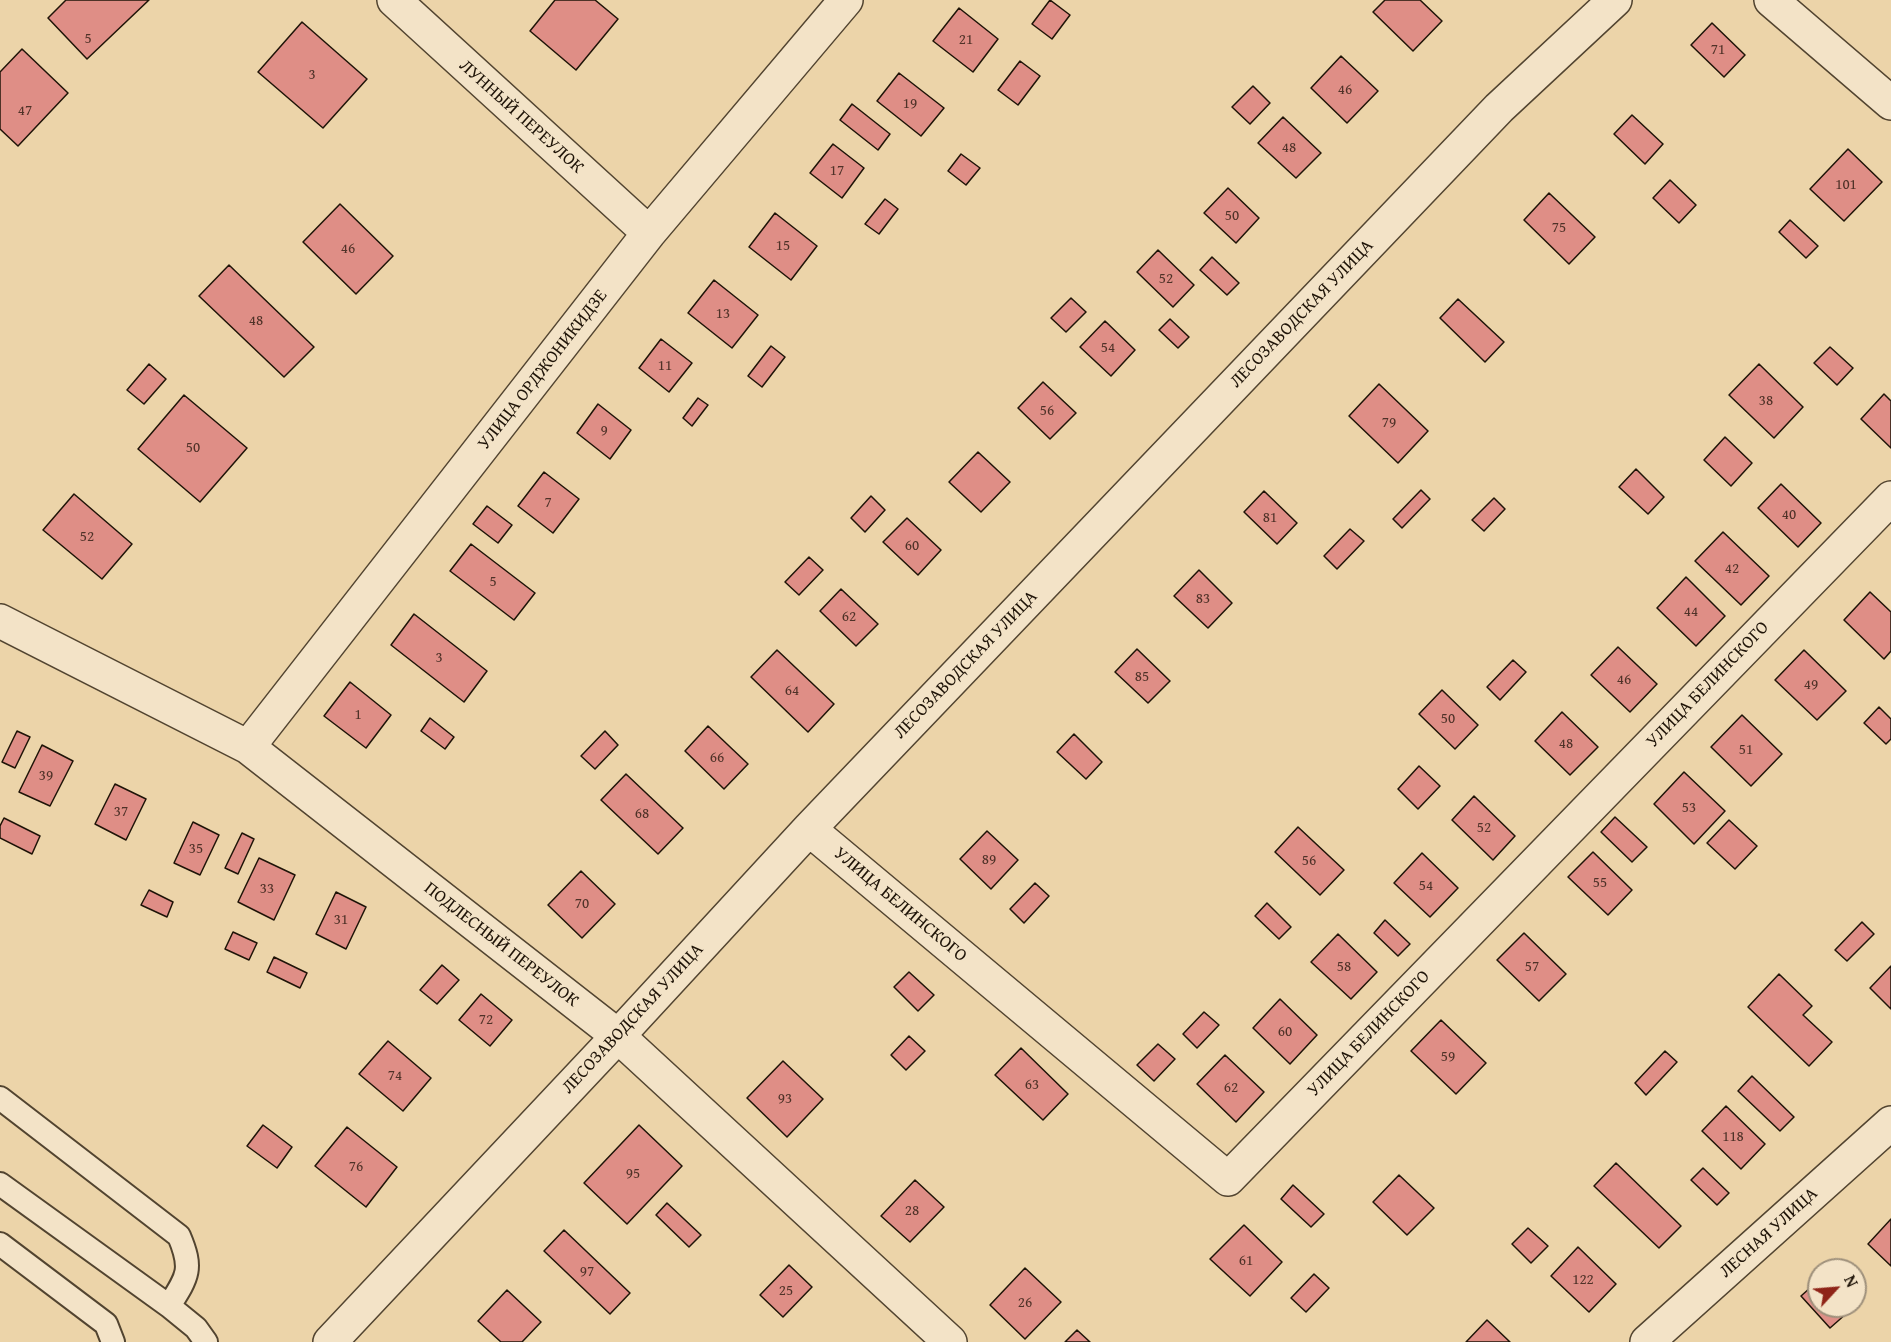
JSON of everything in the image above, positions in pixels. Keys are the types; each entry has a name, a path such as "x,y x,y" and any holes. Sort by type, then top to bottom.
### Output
{"street":[{"name":"ЛУННЫЙ ПЕРЕУЛОК","path":"394,0 649,233"},
{"name":"УЛИЦА ОРДЖОНИКИДЗЕ","path":"248,747 649,233 846,0"},
{"name":"ЛЕСОЗАВОДСКАЯ УЛИЦА","path":"330,1342 809,829 1499,108 1615,0"},
{"path":"1771,0 1891,103"},
{"name":"УЛИЦА БЕЛИНСКОГО","path":"809,829 1228,1179 1891,498"},
{"name":"ПОДЛЕСНЫЙ ПЕРЕУЛОК","path":"0,621 248,747 618,1036 950,1342"},
{"name":"ЛЕСНАЯ УЛИЦА","path":"1647,1342 1891,1123"}],"lane":[{"path":"0,1098 179,1236 187,1256 186,1279 169,1306"},
{"path":"0,1184 169,1306 196,1328 206,1342"},
{"path":"0,1244 106,1324 113,1342"}],"building":[{"path":"66,0 149,0 87,59 48,18"},
{"path":"555,0 595,0 618,19 576,70 530,31"},
{"path":"1050,0 1070,15 1052,39 1032,24"},
{"path":"1385,0 1420,0 1442,21 1413,51 1373,12"},
{"path":"959,8 998,39 973,72 933,41"},
{"path":"302,22 367,79 323,128 258,72"},
{"path":"1712,23 1745,55 1724,77 1691,45"},
{"path":"22,49 68,93 18,146 0,129 0,72"},
{"path":"1341,56 1378,91 1347,123 1311,88"},
{"path":"1020,61 1040,76 1018,105 998,90"},
{"path":"899,73 944,108 921,136 877,101"},
{"path":"1253,86 1270,103 1250,124 1232,107"},
{"path":"852,104 890,134 878,150 840,120"},
{"path":"1632,115 1663,144 1645,164 1614,134"},
{"path":"1283,117 1321,153 1296,178 1258,143"},
{"path":"833,144 864,168 842,198 810,173"},
{"path":"1848,149 1882,182 1844,221 1810,189"},
{"path":"961,154 980,168 966,185 948,171"},
{"path":"1670,180 1696,205 1679,223 1653,198"},
{"path":"1228,188 1259,218 1236,243 1204,213"},
{"path":"1549,193 1595,237 1569,264 1524,220"},
{"path":"885,199 898,209 879,234 865,224"},
{"path":"340,204 393,256 356,294 303,242"},
{"path":"775,213 817,246 791,280 749,247"},
{"path":"1790,220 1818,246 1806,258 1779,232"},
{"path":"1158,250 1194,285 1173,307 1137,272"},
{"path":"1212,257 1239,283 1227,295 1200,270"},
{"path":"229,265 314,347 284,377 199,296"},
{"path":"714,280 758,315 732,348 688,313"},
{"path":"1071,298 1086,312 1066,332 1051,318"},
{"path":"1458,299 1504,342 1485,362 1440,318"},
{"path":"1170,319 1189,337 1178,348 1159,330"},
{"path":"1105,321 1135,350 1111,376 1080,347"},
{"path":"661,339 692,363 669,392 639,368"},
{"path":"771,346 785,357 762,387 748,376"},
{"path":"1830,347 1853,368 1837,385 1814,363"},
{"path":"149,364 166,379 144,404 127,390"},
{"path":"1759,364 1803,407 1774,438 1729,395"},
{"path":"1043,382 1076,413 1050,439 1018,408"},
{"path":"1379,384 1428,431 1398,463 1349,416"},
{"path":"1884,394 1891,401 1891,448 1861,419"},
{"path":"184,395 247,448 200,502 138,449"},
{"path":"698,398 708,405 692,426 683,418"},
{"path":"598,404 631,430 610,459 577,433"},
{"path":"1725,437 1752,463 1731,486 1704,460"},
{"path":"978,452 1010,482 981,512 949,482"},
{"path":"1636,469 1664,497 1648,514 1619,487"},
{"path":"544,472 579,499 553,533 518,506"},
{"path":"1781,484 1821,523 1798,547 1758,508"},
{"path":"1421,490 1430,499 1402,528 1393,519"},
{"path":"1264,491 1297,523 1277,544 1244,512"},
{"path":"74,494 132,544 102,579 43,530"},
{"path":"871,496 885,510 865,532 851,518"},
{"path":"1494,498 1505,509 1484,531 1472,520"},
{"path":"487,506 512,525 498,543 473,524"},
{"path":"907,518 941,550 918,575 883,542"},
{"path":"1350,529 1364,541 1337,569 1324,556"},
{"path":"1723,532 1769,576 1741,605 1695,561"},
{"path":"471,544 535,593 514,620 450,571"},
{"path":"809,557 823,570 799,595 785,582"},
{"path":"1199,570 1232,603 1208,628 1174,596"},
{"path":"1686,577 1725,616 1696,646 1657,608"},
{"path":"841,589 878,624 856,646 820,611"},
{"path":"1870,592 1891,612 1891,651 1884,659 1844,620"},
{"path":"414,614 487,671 464,702 391,645"},
{"path":"1618,647 1657,684 1630,712 1591,675"},
{"path":"1137,649 1170,681 1148,703 1115,672"},
{"path":"777,650 834,704 808,732 751,677"},
{"path":"1804,650 1846,691 1817,720 1775,680"},
{"path":"1513,660 1526,672 1500,700 1487,687"},
{"path":"350,682 391,715 366,748 324,716"},
{"path":"1442,690 1478,725 1455,749 1419,714"},
{"path":"1879,707 1891,719 1891,739 1886,744 1864,723"},
{"path":"1562,712 1598,747 1570,775 1535,741"},
{"path":"1742,715 1782,754 1751,786 1711,747"},
{"path":"430,718 454,737 445,749 421,731"},
{"path":"708,726 748,764 724,789 685,751"},
{"path":"17,731 30,737 15,768 2,762"},
{"path":"605,731 618,745 595,769 581,756"},
{"path":"1074,734 1102,762 1086,779 1057,752"},
{"path":"42,745 73,761 50,806 19,792"},
{"path":"1419,766 1440,786 1418,809 1398,789"},
{"path":"1684,772 1725,811 1694,844 1654,804"},
{"path":"626,774 683,828 658,854 601,800"},
{"path":"115,784 146,799 126,840 95,824"},
{"path":"1474,796 1515,836 1493,860 1452,820"},
{"path":"1615,817 1647,847 1632,862 1601,832"},
{"path":"4,818 40,836 32,854 0,838 0,826"},
{"path":"1729,820 1757,846 1735,869 1707,843"},
{"path":"193,822 219,835 200,875 174,863"},
{"path":"1298,827 1344,870 1320,895 1275,852"},
{"path":"987,831 1018,860 991,889 960,859"},
{"path":"242,833 254,839 238,874 225,868"},
{"path":"1593,852 1632,890 1608,915 1568,877"},
{"path":"1422,853 1458,888 1430,917 1394,883"},
{"path":"259,858 295,875 274,920 238,902"},
{"path":"581,871 615,904 582,938 548,905"},
{"path":"1035,883 1049,896 1024,923 1010,909"},
{"path":"149,890 173,902 167,917 141,905"},
{"path":"336,892 366,907 346,949 316,934"},
{"path":"1267,903 1291,927 1279,939 1255,916"},
{"path":"1385,920 1410,944 1398,956 1374,933"},
{"path":"1862,922 1874,934 1847,961 1835,950"},
{"path":"233,932 257,943 249,960 225,949"},
{"path":"1524,933 1566,974 1539,1001 1497,960"},
{"path":"1338,934 1377,972 1351,999 1311,962"},
{"path":"274,957 307,973 300,988 267,972"},
{"path":"442,965 459,980 437,1004 420,990"},
{"path":"1891,966 1891,1009 1870,988"},
{"path":"909,972 934,995 918,1011 894,987"},
{"path":"1779,974 1812,1006 1803,1015 1832,1042 1809,1066 1748,1007"},
{"path":"481,994 512,1020 490,1046 459,1020"},
{"path":"1280,999 1317,1035 1290,1064 1253,1028"},
{"path":"1204,1012 1219,1025 1197,1048 1183,1034"},
{"path":"1441,1020 1486,1063 1456,1094 1411,1051"},
{"path":"909,1036 925,1051 906,1070 891,1055"},
{"path":"388,1041 431,1078 403,1111 359,1074"},
{"path":"1158,1044 1175,1059 1154,1081 1137,1065"},
{"path":"1021,1048 1068,1094 1043,1120 995,1075"},
{"path":"1665,1051 1677,1062 1646,1095 1635,1083"},
{"path":"1225,1055 1264,1092 1236,1122 1197,1084"},
{"path":"783,1061 823,1099 787,1137 747,1098"},
{"path":"1752,1076 1794,1117 1780,1131 1738,1091"},
{"path":"1726,1106 1765,1144 1741,1169 1702,1131"},
{"path":"263,1125 292,1147 277,1168 247,1146"},
{"path":"639,1125 682,1166 627,1224 584,1183"},
{"path":"347,1127 397,1167 366,1207 315,1166"},
{"path":"1616,1163 1681,1226 1659,1248 1594,1186"},
{"path":"1703,1168 1729,1193 1717,1205 1691,1180"},
{"path":"1399,1175 1434,1208 1407,1235 1373,1202"},
{"path":"915,1180 944,1207 910,1242 881,1216"},
{"path":"1293,1185 1324,1214 1311,1227 1281,1199"},
{"path":"667,1203 701,1235 689,1247 656,1215"},
{"path":"1891,1219 1891,1266 1868,1244"},
{"path":"1244,1225 1282,1262 1250,1296 1210,1259"},
{"path":"1528,1228 1548,1246 1531,1263 1512,1244"},
{"path":"564,1230 630,1293 610,1314 544,1251"},
{"path":"1578,1247 1616,1284 1589,1312 1551,1276"},
{"path":"789,1265 812,1287 783,1317 760,1295"},
{"path":"1025,1268 1061,1302 1025,1339 990,1305"},
{"path":"1314,1274 1329,1288 1306,1312 1291,1298"},
{"path":"507,1290 541,1322 522,1342 501,1342 478,1321"},
{"path":"1807,1291 1807,1303 1801,1296"},
{"path":"1821,1318 1841,1318 1830,1328"},
{"path":"1487,1320 1510,1342 1466,1342"},
{"path":"1077,1330 1090,1342 1065,1342"}]}
